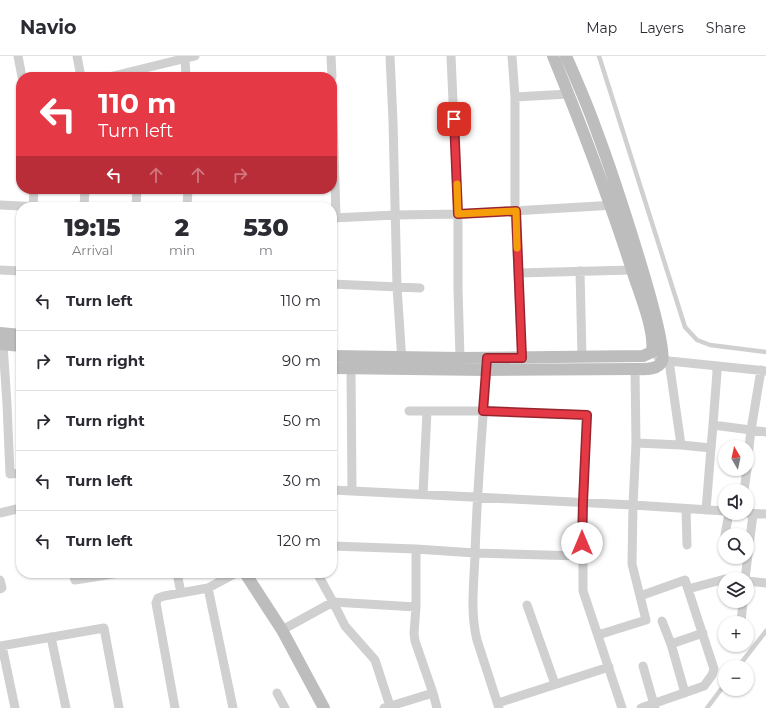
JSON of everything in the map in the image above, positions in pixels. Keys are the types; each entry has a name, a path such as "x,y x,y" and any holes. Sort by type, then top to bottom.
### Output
{"street":[{"path":"18,56 21,72"},
{"path":"77,56 80,72"},
{"path":"143,72 195,56"},
{"path":"331,56 332,72"},
{"path":"390,56 396,214 397,287 402,364"},
{"path":"451,56 458,214 460,358"},
{"path":"512,56 515,98 516,211 522,358"},
{"path":"553,56 616,205 653,305 662,339 681,445"},
{"path":"566,56 597,132 632,270 652,338 652,352"},
{"path":"185,59 186,72"},
{"path":"515,98 569,94"},
{"path":"0,205 16,206"},
{"path":"337,218 396,214 458,214 616,205"},
{"path":"0,270 16,271"},
{"path":"518,273 580,270 632,270"},
{"path":"580,270 582,356"},
{"path":"337,284 420,288"},
{"path":"1,340 16,336"},
{"path":"1,340 16,344"},
{"path":"1,340 4,404 10,474 16,473"},
{"path":"652,352 666,360 763,370 750,440"},
{"path":"337,368 351,369 460,358 487,364 522,358 644,356 652,352"},
{"path":"337,357 402,364 487,364 635,369 655,368 666,360"},
{"path":"487,364 477,497 473,606 474,630 498,706 555,684 609,667"},
{"path":"706,510 717,372 716,366"},
{"path":"351,369 352,491"},
{"path":"598,635 646,620 632,564 636,443 635,369"},
{"path":"409,411 483,411 587,415 583,502 583,592 584,599 598,635 622,708"},
{"path":"423,494 427,411"},
{"path":"713,425 766,432"},
{"path":"636,443 711,448"},
{"path":"337,490 583,502 718,511"},
{"path":"686,508 687,545"},
{"path":"0,512 16,509"},
{"path":"754,513 766,514"},
{"path":"746,572 750,520"},
{"path":"337,546 475,553 582,556"},
{"path":"416,549 415,641 437,708"},
{"path":"74,578 75,580 88,578"},
{"path":"178,578 181,593"},
{"path":"175,708 156,603 158,598 208,588 227,578"},
{"path":"248,578 282,630 324,708"},
{"path":"320,578 345,626 375,660 387,707 433,692"},
{"path":"0,580 2,588 0,589"},
{"path":"640,596 685,580 714,669 704,686 655,706 641,708"},
{"path":"688,589 718,581"},
{"path":"754,581 766,583"},
{"path":"208,588 233,708"},
{"path":"282,630 333,602 416,607"},
{"path":"527,605 555,684"},
{"path":"662,621 671,644 685,694"},
{"path":"15,708 1,646 104,628 119,708"},
{"path":"671,644 703,633"},
{"path":"51,637 66,708"},
{"path":"643,666 655,706"},
{"path":"277,693 285,708"}],"lane":[{"path":"599,56 685,327 697,340 710,346 766,352"},
{"path":"743,660 766,631"},
{"path":"707,708 718,693"}],"slow traffic":[{"path":"457,184 458,214 516,211 517,248"}],"route":[{"path":"454,119 458,214 516,211 522,358 487,358 483,411 587,415 582,543"}]}
